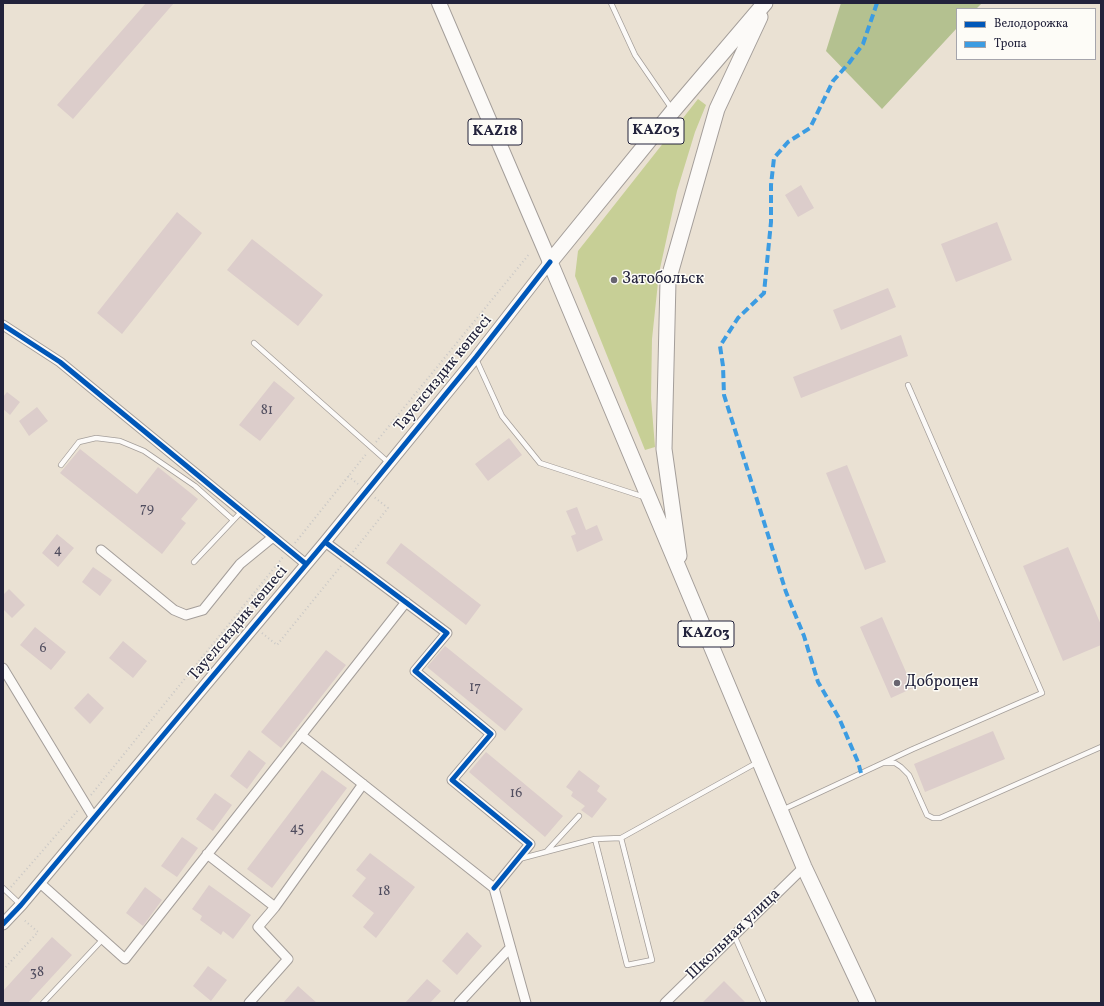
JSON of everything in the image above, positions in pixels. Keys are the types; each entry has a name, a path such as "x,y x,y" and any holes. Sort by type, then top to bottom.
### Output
{"highway":[{"name":"KАZ03","path":"766,3 673,111 550,262 804,867 868,1003"},
{"name":"KАZ03","path":"682,577 664,449 668,281 717,109 766,3"}],"main road":[{"name":"KAZ18","path":"439,3 550,262"}],"street":[{"name":"Тауелсиздик көшесі","path":"3,924 40,883 325,542 476,357 550,262"},
{"path":"3,325 60,362 306,564"},
{"path":"100,550 174,610 186,615 203,610 240,564 273,537"},
{"path":"325,542 448,633 414,671 491,734 452,780 530,844 494,888"},
{"path":"40,883 125,959 406,602"},
{"path":"3,668 94,818"},
{"path":"301,735 494,888 526,1003"},
{"path":"248,1003 288,959 258,927 275,907 363,784"},
{"path":"207,854 275,907"},
{"name":"Школьная улица","path":"665,1003 804,867"},
{"path":"459,1003 510,948"}],"lane":[{"path":"611,3 635,55 673,111"},
{"path":"254,343 389,463"},
{"path":"476,357 502,416 540,463 649,498"},
{"path":"780,811 882,763 1042,693 908,385"},
{"path":"61,464 79,442 96,438 120,441 144,451 195,486 233,520"},
{"path":"194,562 242,511"},
{"path":"882,763 895,763 901,767 909,775 927,815 932,818 940,818 1101,747"},
{"path":"517,860 595,839 621,838 759,761"},
{"path":"546,852 579,816"},
{"path":"595,839 627,965 652,960 621,838"},
{"path":"5,890 18,908"},
{"path":"734,935 764,1003"},
{"path":"43,1003 103,939"}],"path":[{"path":"5,890 85,802 530,253"},
{"path":"238,613 277,645 388,508 348,476"},
{"path":"3,970 38,932 18,908"}],"green space":[{"path":"841,3 982,3 977,8 956,8 956,29 882,109 826,51"},
{"path":"698,99 706,105 695,132 677,191 659,273 652,339 651,398 655,447 645,450 575,276 578,251"}],"building":[{"path":"146,3 174,3 73,119 57,105"},
{"path":"801,185 814,208 798,217 785,195"},
{"path":"177,212 202,233 122,334 97,313"},
{"path":"997,222 1012,260 956,282 941,244"},
{"path":"252,239 323,295 298,326 227,270"},
{"path":"888,288 896,307 841,330 833,310"},
{"path":"901,335 908,356 801,398 793,377"},
{"path":"274,381 295,398 260,441 239,425"},
{"path":"7,392 20,402 10,415 3,409 3,397"},
{"path":"37,407 48,421 29,436 19,421"},
{"path":"509,438 522,455 488,481 475,464"},
{"path":"80,449 137,494 158,467 198,499 181,519 186,523 162,554 60,473"},
{"path":"847,465 886,562 865,570 826,473"},
{"path":"577,507 586,530 597,525 603,540 577,552 571,536 576,534 566,511"},
{"path":"57,534 74,548 58,567 42,553"},
{"path":"401,543 481,605 466,625 386,563"},
{"path":"1068,547 1101,625 1101,645 1063,661 1023,566"},
{"path":"93,567 112,580 100,596 82,582"},
{"path":"9,589 25,605 12,618 3,609 3,595"},
{"path":"882,617 913,688 891,698 860,627"},
{"path":"35,627 66,652 51,670 20,645"},
{"path":"123,641 147,661 133,678 109,658"},
{"path":"445,646 523,709 505,731 427,667"},
{"path":"326,650 346,665 281,748 261,732"},
{"path":"88,693 104,708 90,724 74,708"},
{"path":"993,731 1005,759 925,792 914,764"},
{"path":"249,750 266,763 247,789 230,776"},
{"path":"486,752 563,816 545,837 469,772"},
{"path":"322,770 347,788 272,888 247,869"},
{"path":"579,770 600,786 597,791 607,799 592,818 581,810 585,806 571,796 573,792 566,787"},
{"path":"215,793 232,805 213,831 196,819"},
{"path":"182,837 198,848 177,877 161,866"},
{"path":"370,853 415,887 376,938 363,927 374,913 352,896 366,878 356,870"},
{"path":"209,885 251,915 233,939 223,931 221,935 200,920 202,916 192,909"},
{"path":"145,887 162,900 143,926 126,913"},
{"path":"467,932 482,946 457,975 442,961"},
{"path":"52,937 72,955 28,1003 3,1003 3,991"},
{"path":"208,966 227,980 211,1001 193,986"},
{"path":"427,979 441,991 430,1003 405,1003"},
{"path":"724,981 746,1003 702,1003"},
{"path":"298,986 317,1003 283,1003"}],"marked path":[{"path":"861,773 858,762 839,718 818,682 804,636 786,592 724,395 723,366 720,346 738,318 764,293 771,222 771,185 774,158 788,142 810,128 833,81 863,44 877,3"}],"cycle path":[{"path":"3,924 21,905 325,542 476,357 550,262"},
{"path":"3,325 60,362 306,564"},
{"path":"325,542 447,633 415,671 491,734 452,780 530,844 494,888"}],"place":[{"name":"Затобольск","path":"614,280"},
{"name":"Доброцен","path":"897,683"}]}
